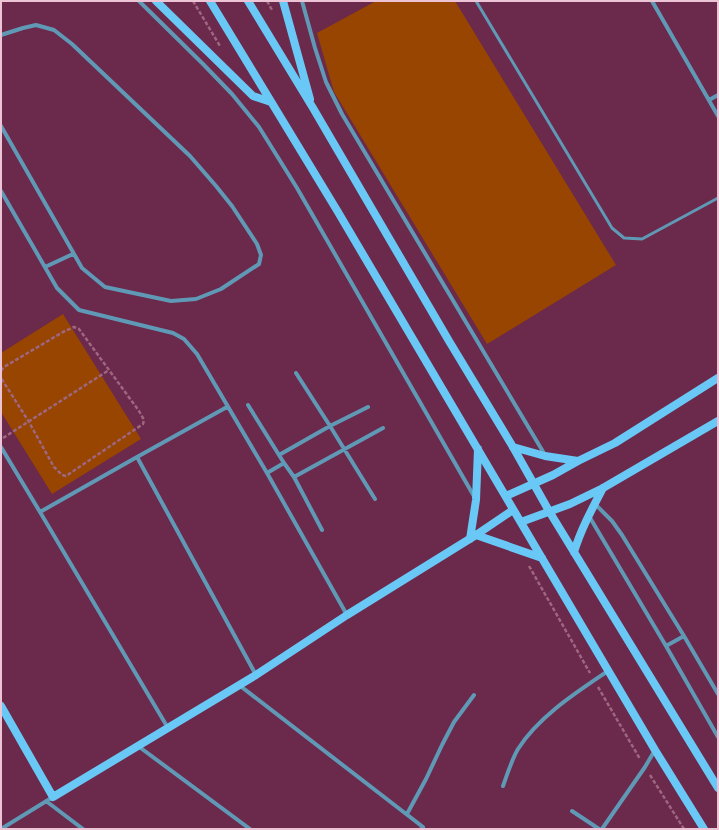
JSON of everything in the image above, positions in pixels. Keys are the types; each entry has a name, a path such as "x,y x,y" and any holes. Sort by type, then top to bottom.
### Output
{"main road":[{"path":"156,1 253,96 271,102"},
{"path":"210,1 506,496 655,750 704,829"},
{"path":"248,1 313,108 449,341 513,447 549,511 718,788"},
{"path":"283,1 313,108"},
{"path":"506,496 554,475 578,461 615,444 718,378"},
{"path":"521,522 570,504 603,488 718,421"},
{"path":"513,447 545,456 578,461"},
{"path":"473,537 478,449"},
{"path":"574,552 579,536 603,488"},
{"path":"1,706 50,799 256,675 347,614 473,537 513,510"},
{"path":"473,537 542,558"}],"street":[{"path":"139,1 232,94 259,127 297,188 476,500"},
{"path":"302,1 326,82 342,114 545,456"},
{"path":"652,1 718,116"},
{"path":"1,35 36,25 54,30 72,44 190,156 216,186 232,206 257,244 261,255 259,264 221,289 196,299 170,300 105,287 82,268 1,126"},
{"path":"709,100 718,95"},
{"path":"1,191 57,288 79,310 173,333 184,339 197,354 347,614"},
{"path":"45,267 73,254"},
{"path":"296,373 375,499"},
{"path":"248,405 294,477 322,530"},
{"path":"279,455 368,406"},
{"path":"40,512 227,407"},
{"path":"294,477 383,428"},
{"path":"1,447 168,728"},
{"path":"137,457 256,675"},
{"path":"267,473 284,463"},
{"path":"594,504 612,521 622,535 718,694"},
{"path":"589,515 718,737"},
{"path":"666,646 684,636"},
{"path":"503,786 518,750 529,734 555,709 608,670"},
{"path":"239,685 407,814 423,828"},
{"path":"407,814 454,722 474,696"},
{"path":"138,746 250,829"},
{"path":"602,829 655,750"},
{"path":"1,829 50,799 83,829"},
{"path":"572,811 598,829"}],"lane":[{"path":"476,1 612,228 624,238 642,239 718,198"}],"path":[{"path":"193,1 222,49 211,38"},
{"path":"1,371 4,367 74,327 79,329 139,411 144,420 143,424 66,476 62,475 54,467 29,422 1,378"},
{"path":"1,440 109,370"},
{"path":"519,550 645,767 684,829"}],"shaded area":[{"path":"376,1 455,1 616,265 487,344 334,92 317,33"},
{"path":"63,314 141,439 52,494 1,412 1,353"}]}
